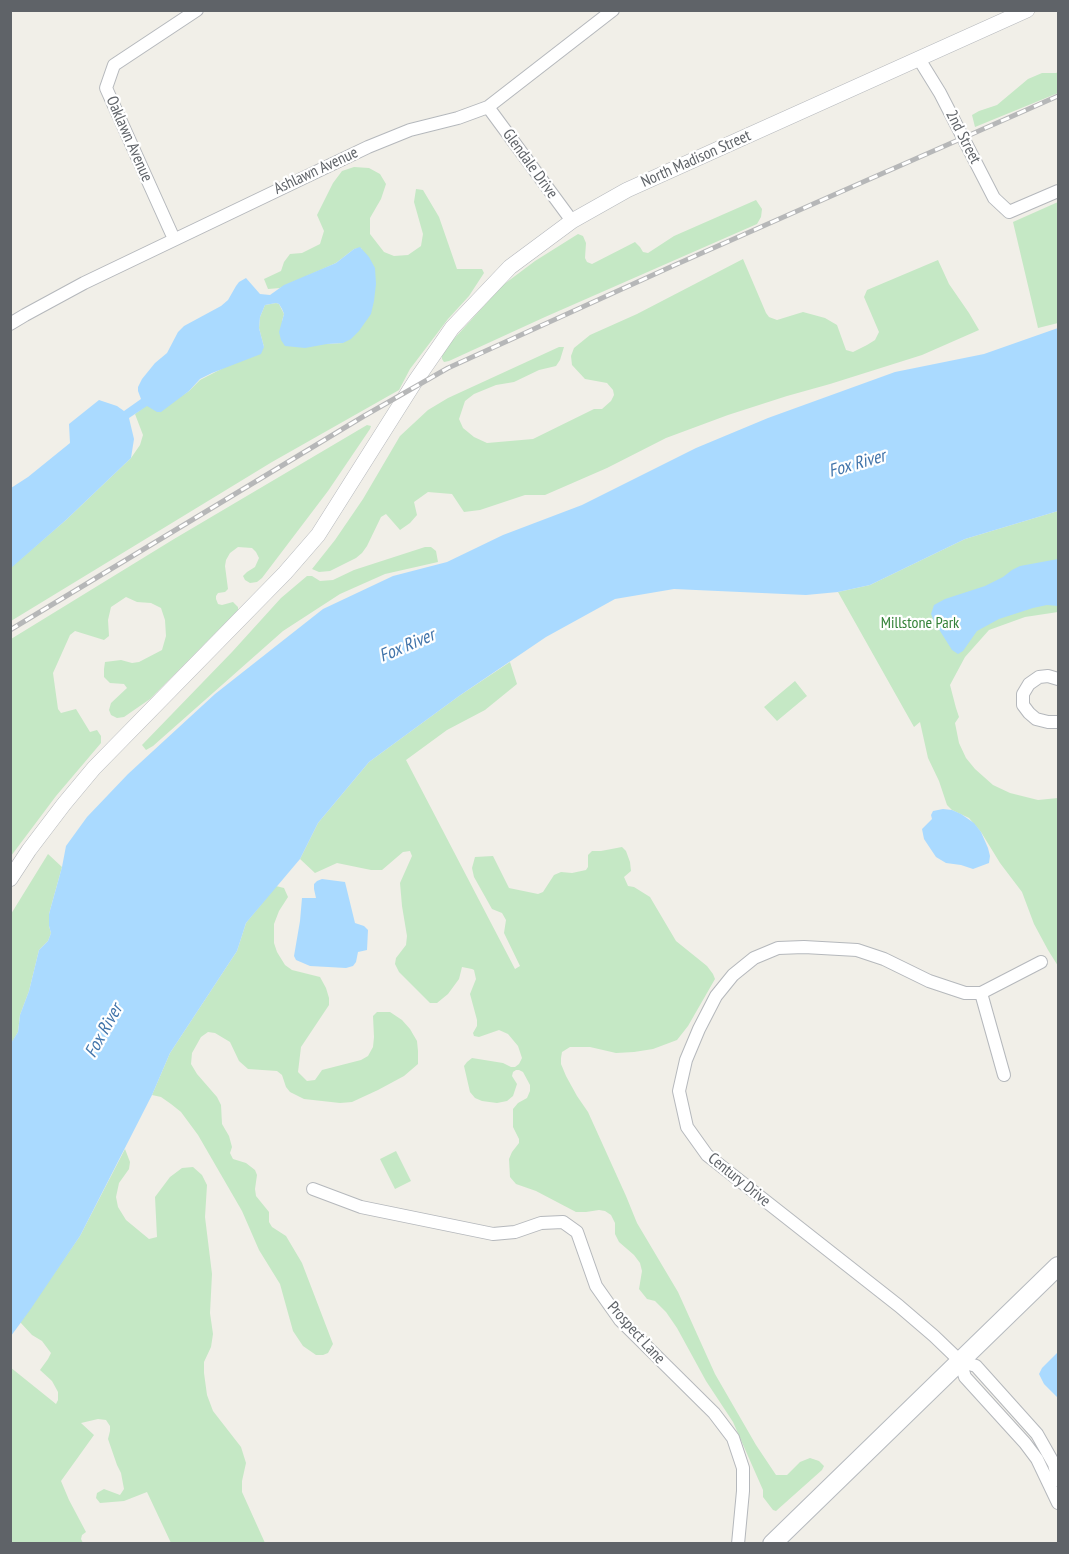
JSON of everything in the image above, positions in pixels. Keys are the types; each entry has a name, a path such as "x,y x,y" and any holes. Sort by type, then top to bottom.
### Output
{"main road":[{"path":"772,1544 1059,1266"}],"street":[{"name":"Oaklawn Avenue","path":"174,239 106,88 114,65 197,10"},
{"name":"Ashlawn Avenue","path":"10,324 84,283 368,147 410,130 458,118 488,107 613,10"},
{"name":"North Madison Street","path":"10,879 29,850 94,768 285,573 318,536 416,380 452,328 510,267 572,221 627,190 1027,10"},
{"name":"2nd Street","path":"919,59 940,93 994,198 1009,212 1059,191"},
{"name":"Glendale Drive","path":"488,107 572,221"},
{"path":"1059,679 1048,676 1039,677 1029,684 1023,694 1023,705 1036,719 1059,722"},
{"name":"Century Drive","path":"981,993 965,993 947,988 857,950 810,947 778,948 754,958 733,975 716,996 690,1049 679,1091 687,1128 707,1155 899,1306 960,1361 976,1366 1027,1421 1047,1449 1059,1480"},
{"path":"1004,1075 981,993 1041,962"},
{"name":"Prospect Lane","path":"313,1189 360,1207 493,1234 515,1232 541,1223 563,1222 577,1232 596,1286 620,1320 714,1413 733,1438 743,1468 738,1544"},
{"name":"Century Drive","path":"960,1361 965,1377 1037,1459 1059,1503"}],"green space":[{"path":"1058,72 1058,93 975,127 972,115 997,105 1028,79 1042,73"},
{"path":"354,167 369,168 380,174 386,184 381,199 370,218 370,234 384,252 394,256 408,255 421,246 423,234 414,202 416,189 423,190 439,217 457,269 482,269 484,273 469,296 448,319 410,369 399,390 272,462 11,621 10,568 66,520 131,458 140,445 143,435 135,414 147,405 183,395 200,380 264,347 259,328 260,317 265,305 279,304 284,314 282,321 327,344 343,343 362,249 354,249 336,263 280,288 268,289 264,279 281,271 290,254 302,253 320,244 324,231 317,215 333,183 342,171"},
{"path":"756,200 762,209 757,224 449,361 444,362 442,359 442,352 503,285 535,261 578,234 583,236 586,243 585,258 592,264 635,242 643,252 648,253 674,236"},
{"path":"1058,202 1058,323 1038,328 1013,222"},
{"path":"743,259 769,317 777,320 803,312 825,318 837,325 846,350 853,352 867,345 875,340 879,332 864,297 867,290 938,260 949,284 979,330 922,355 728,415 666,438 607,468 545,495 525,495 480,510 464,512 452,494 428,492 414,502 417,515 400,530 386,514 381,517 367,546 356,558 330,571 319,572 312,569 363,499 400,436 428,410 448,398 559,347 564,347 556,366 539,370 514,382 496,385 474,394 465,401 459,419 463,428 474,437 487,443 533,439 594,409 602,409 611,401 614,395 613,390 607,383 585,379 572,365 571,356 574,348 590,335 637,314"},
{"path":"367,425 371,426 370,429 328,491 262,578 250,583 243,576 255,567 259,558 252,548 238,547 230,553 225,566 228,589 218,593 216,599 218,604 222,605 233,602 238,610 150,699 124,717 117,718 111,715 109,710 111,703 127,688 124,684 110,683 104,677 104,669 105,662 121,660 139,662 162,650 166,636 165,620 161,608 126,597 111,607 108,620 109,636 104,640 75,631 70,635 53,673 58,709 61,713 76,709 90,732 97,730 101,736 101,743 56,796 11,856 11,639"},
{"name":"Millstone Park","path":"1058,511 1058,612 1025,617 989,630 965,657 950,685 959,717 955,723 959,743 966,758 975,769 993,785 1010,793 1038,800 1058,798 1058,966 1034,924 1022,892 1000,863 981,832 969,818 947,805 928,758 920,722 914,727 838,592 870,585 965,539"},
{"path":"431,547 436,551 438,562 385,574 340,594 283,631 153,746 146,750 142,745 281,598 307,576 320,581 333,580 354,570"},
{"path":"510,662 517,684 485,710 447,730 406,760 515,969 520,966 504,933 506,920 502,913 492,909 474,877 472,868 475,857 493,856 509,888 538,894 543,892 554,875 561,872 572,873 586,870 588,855 592,851 622,847 630,862 631,871 624,877 628,886 650,897 676,941 707,966 713,974 715,979 688,1026 677,1040 653,1049 634,1052 616,1053 590,1047 570,1047 562,1052 561,1064 588,1112 637,1223 678,1292 715,1374 756,1445 776,1475 787,1475 800,1462 810,1458 819,1461 824,1466 776,1511 763,1497 763,1490 733,1422 706,1381 677,1328 666,1312 655,1301 647,1299 639,1289 642,1271 640,1263 619,1242 611,1215 599,1210 576,1212 536,1191 516,1184 510,1177 509,1159 519,1143 513,1127 513,1109 527,1098 530,1085 523,1072 516,1070 512,1076 517,1084 513,1096 507,1101 497,1103 482,1101 470,1092 464,1066 472,1058 515,1067 522,1058 518,1046 508,1034 499,1030 479,1037 474,1036 477,1020 470,994 476,979 474,970 462,967 459,979 448,994 437,1003 430,1003 399,972 395,964 396,958 406,945 407,936 400,883 412,856 410,851 403,852 382,870 337,863 315,873 300,859 318,823 369,762"},
{"path":"795,681 807,696 777,721 764,707"},
{"path":"48,854 62,867 49,914 51,933 48,941 39,950 29,991 20,1015 18,1032 11,1044 11,914"},
{"path":"276,886 284,888 288,897 274,924 274,943 277,952 285,965 292,970 320,977 329,998 329,1005 301,1047 298,1072 307,1081 315,1080 322,1070 368,1056 373,1047 373,1016 377,1012 390,1012 402,1020 417,1041 418,1064 404,1076 352,1102 340,1103 304,1099 290,1092 282,1075 277,1071 248,1069 239,1061 230,1042 215,1033 208,1032 201,1037 192,1053 191,1064 221,1105 222,1124 229,1136 232,1147 230,1153 233,1159 246,1163 255,1170 257,1175 256,1196 269,1212 269,1222 272,1227 286,1236 302,1263 333,1344 328,1353 323,1355 316,1355 303,1346 293,1331 280,1284 259,1250 242,1211 198,1135 181,1112 161,1097 152,1095 170,1053 237,951 246,923"},
{"path":"125,1149 130,1162 129,1169 119,1183 116,1197 118,1207 126,1220 149,1239 157,1237 155,1197 170,1177 182,1168 193,1167 202,1175 207,1185 205,1217 212,1274 210,1313 213,1334 211,1347 204,1362 207,1395 213,1411 241,1447 246,1463 242,1492 265,1543 171,1543 147,1492 124,1501 100,1503 96,1498 97,1493 104,1489 120,1495 124,1489 121,1473 108,1439 110,1426 106,1420 98,1419 81,1423 94,1435 61,1481 86,1532 82,1535 83,1543 11,1543 10,1367 56,1404 58,1400 58,1392 52,1381 40,1370 51,1353 42,1341 32,1335 20,1322 80,1236"},
{"path":"396,1151 411,1181 395,1189 380,1159"}],"water":[{"path":"360,247 375,268 376,284 371,314 351,339 343,343 305,348 285,346 279,332 284,314 282,309 276,303 265,305 260,317 259,328 264,347 261,354 200,379 189,391 161,412 147,406 129,418 134,439 131,458 11,568 11,488 70,443 69,424 99,400 124,411 141,399 138,387 142,379 167,353 178,332 184,326 221,306 228,300 239,282 246,278 260,294 270,295 284,285 336,263"},
{"name":"Fox River","path":"1058,328 1058,511 965,539 870,585 838,592 806,595 674,589 615,599 546,637 459,696 369,762 318,823 300,859 246,923 237,951 170,1053 152,1095 80,1236 11,1336 11,1043 18,1032 20,1015 29,991 39,950 48,941 51,933 49,914 66,846 87,817 128,774 215,694 323,609 393,576 447,562 503,535 582,505 696,448 768,418 895,372 984,354"},
{"path":"1058,559 1058,606 1047,605 1033,608 999,619 977,631 963,651 958,654 952,650 931,614 934,605 985,586 1020,566"},
{"path":"943,809 961,814 974,823 988,848 989,863 973,869 946,863 936,857 924,839 922,829 932,819 933,811"},
{"path":"322,879 345,882 355,923 368,930 367,950 358,952 353,966 346,968 310,966 296,960 294,956 302,898 316,898 314,884"},
{"path":"1058,1352 1058,1398 1044,1384 1039,1374"}],"railway":[{"path":"10,630 364,416 448,368 1058,96"}]}
